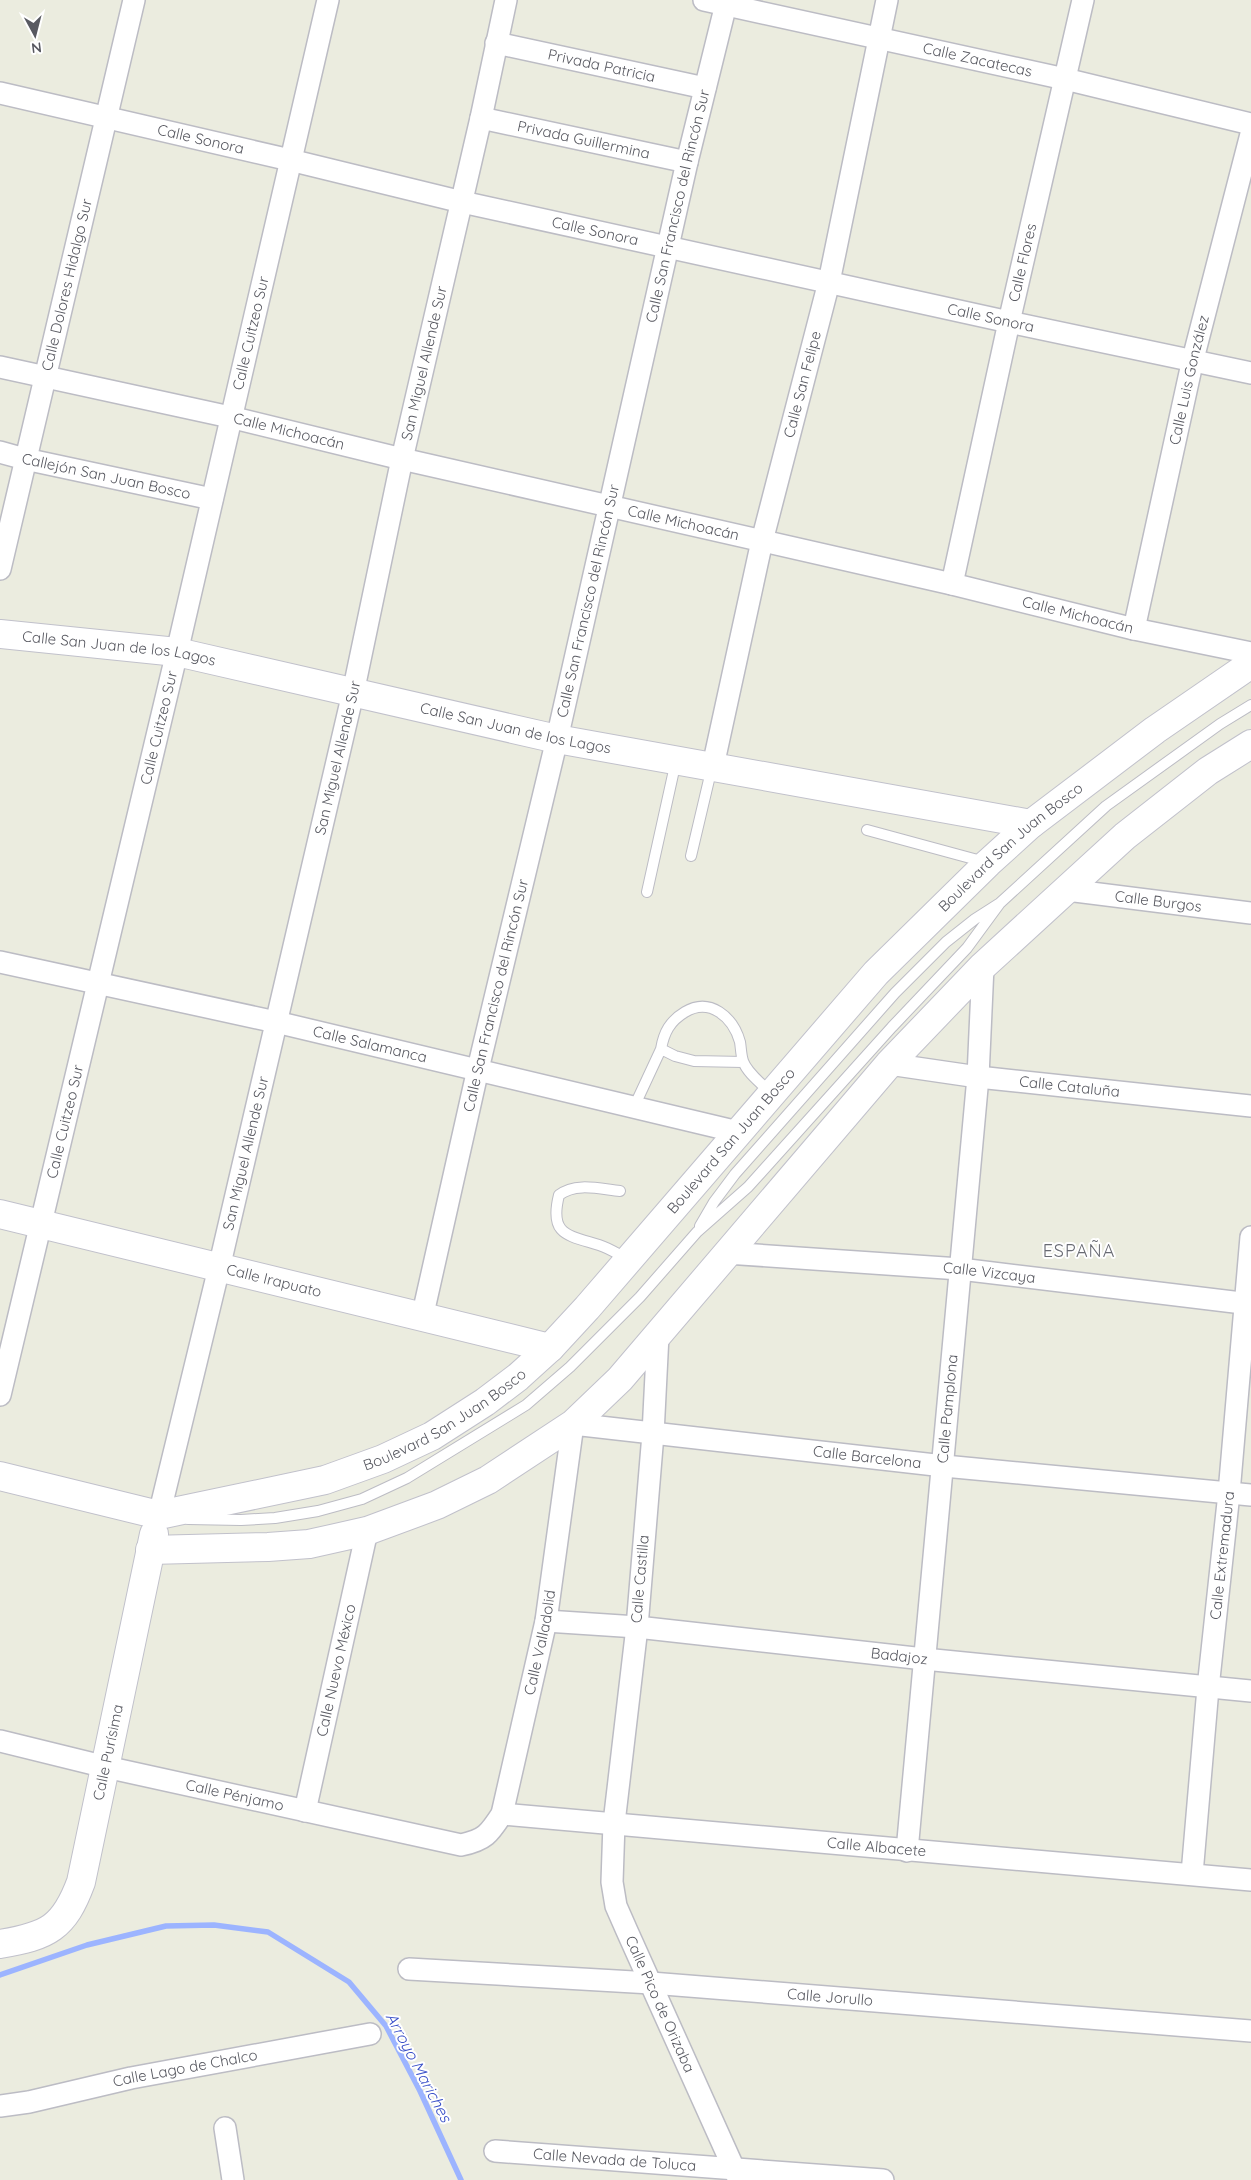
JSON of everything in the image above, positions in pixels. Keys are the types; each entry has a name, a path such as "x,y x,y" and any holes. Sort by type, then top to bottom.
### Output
{"street":[{"name":"Calle Dolores Hidalgo Sur","path":"0,569 24,459 46,378 134,0"},
{"name":"Calle Cuitzeo Sur","path":"0,1395 40,1222 99,984 328,0"},
{"name":"San Miguel Allende Sur","path":"159,1515 353,693 402,459 462,202 506,0"},
{"name":"Calle Zacatecas","path":"704,0 726,3 1065,79 1251,124"},
{"name":"Calle San Felipe","path":"712,766 762,541 829,282 887,0"},
{"name":"Calle Flores","path":"952,584 1009,322 1083,0"},
{"name":"Calle San Francisco del Rincón Sur","path":"422,1318 478,1069 557,739 687,162 726,3"},
{"name":"Privada Patricia","path":"496,43 705,88"},
{"name":"Calle Sonora","path":"0,93 462,202 1009,322 1251,372"},
{"name":"Privada Guillermina","path":"481,118 687,162"},
{"name":"Calle Luis González","path":"1134,629 1193,359 1251,134"},
{"name":"Calle Michoacán","path":"0,367 230,417 402,459 952,584 1134,629 1251,653"},
{"name":"Callejón San Juan Bosco","path":"0,452 24,459 212,499"},
{"name":"Calle San Juan de los Lagos","path":"0,634 177,652 557,739 1031,824"},
{"name":"Boulevard San Juan Bosco","path":"159,1515 325,1480 384,1459 432,1436 485,1402 518,1377 550,1348 876,973 988,863 1031,824 1155,730 1251,664"},
{"path":"150,1550 301,1544 367,1531 437,1505 488,1480 574,1424 620,1379 889,1064 983,966 1125,836 1208,771 1251,744"},
{"name":"Calle Burgos","path":"1067,890 1251,913"},
{"name":"Calle Salamanca","path":"0,962 276,1022 738,1132"},
{"name":"Calle Pamplona","path":"908,1851 978,1077 983,966"},
{"name":"Calle Cataluña","path":"889,1064 978,1077 1251,1106"},
{"name":"Calle Irapuato","path":"0,1214 40,1222 218,1268 550,1348"},
{"name":"Calle Extremadura","path":"1192,1874 1208,1688 1248,1303 1251,1237"},
{"name":"Calle Vizcaya","path":"726,1253 960,1269 1248,1303"},
{"name":"Calle Castilla","path":"614,1823 636,1627 653,1434 658,1335"},
{"name":"Calle Barcelona","path":"574,1424 944,1466 1251,1495"},
{"name":"Calle Valladolid","path":"472,1843 488,1835 502,1814 546,1621 574,1424"},
{"path":"0,1476 159,1515"},
{"name":"Calle Purísima","path":"0,1944 45,1931 60,1922 68,1913 81,1882 150,1550 159,1515"},
{"name":"Calle Nuevo México","path":"305,1811 367,1531"},
{"name":"Badajoz","path":"546,1621 636,1627 924,1659 1251,1691"},
{"name":"Calle Pénjamo","path":"0,1741 106,1767 460,1845 472,1843"},
{"name":"Calle Albacete","path":"502,1814 1251,1880"},
{"name":"Calle Pico de Orizaba","path":"614,1823 612,1882 616,1906 737,2174"},
{"name":"Calle Jorullo","path":"409,1969 651,1983 1251,2031"},
{"name":"Calle Lago de Chalco","path":"0,2106 29,2102 131,2078 370,2034"},
{"path":"225,2128 233,2180"},
{"name":"Calle Nevada de Toluca","path":"495,2150 737,2174 883,2180"}],"lane":[{"path":"697,1232 714,1202 734,1174 895,993 946,942 975,919 1000,903 1106,806 1220,724 1251,705"},
{"path":"647,892 676,760"},
{"path":"692,856 712,766"},
{"path":"867,830 988,863"},
{"path":"159,1515 195,1520 241,1520 318,1511 362,1499 406,1478 526,1404 570,1367 640,1297 697,1232 748,1187 966,948 1000,903"},
{"path":"634,1107 661,1049 667,1028 676,1018 692,1008 707,1007 724,1013 732,1023 740,1041 743,1062 772,1094"},
{"path":"661,1049 674,1056 694,1061 743,1062"},
{"path":"620,1191 590,1188 565,1191 559,1196 556,1216 557,1226 564,1234 602,1246 628,1259"}],"waterway":[{"name":"Arroyo Mariches","path":"0,1975 87,1945 166,1926 214,1925 268,1932 349,1982 386,2026 420,2091 461,2180"}],"district":[{"name":"ESPAÑA","path":"1079,1251"}]}
